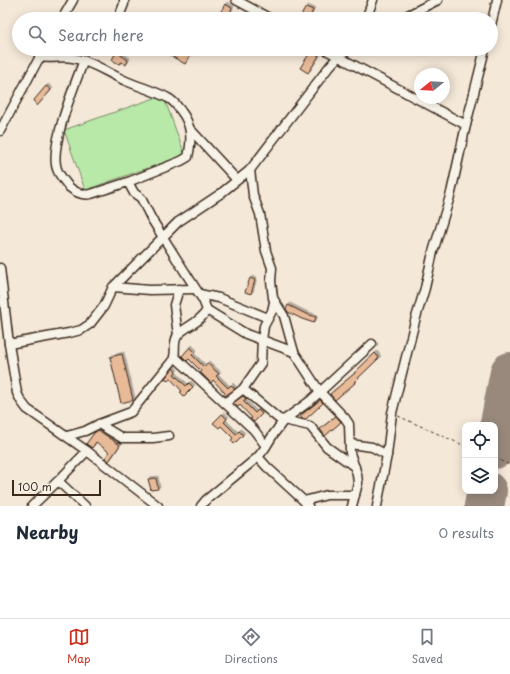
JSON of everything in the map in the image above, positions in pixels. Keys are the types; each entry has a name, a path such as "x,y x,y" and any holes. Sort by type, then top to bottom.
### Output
{"lane":[{"path":"121,12 124,0"},
{"path":"236,0 258,12"},
{"path":"369,12 373,0"},
{"path":"414,12 438,0"},
{"path":"494,12 497,0"},
{"path":"66,12 71,1"},
{"path":"55,58 59,56"},
{"path":"377,506 387,455 392,413 433,252 451,193 483,56"},
{"path":"0,131 39,57 72,58 84,60 126,82 169,98 175,103 187,119 191,130 191,145 188,157 128,182 85,196 68,186 57,169 55,159 58,136 84,60"},
{"path":"9,344 69,333 87,327 104,306 113,288 162,237 178,222 220,194 250,170 338,57 466,126"},
{"path":"191,130 237,180"},
{"path":"250,170 253,195 260,214 266,251 272,268 272,292 274,302 284,316 294,352 320,392 348,421 350,427 350,453 355,467 358,483 352,506"},
{"path":"128,182 134,193 141,198 162,237 204,300 207,310 240,330 294,352"},
{"path":"0,268 9,344 17,393 21,402 27,409 67,436 158,506"},
{"path":"113,288 150,290 179,288 197,291 219,298 268,318"},
{"path":"67,436 86,431 99,424 132,412 158,380 175,357 175,342 178,335 174,302 179,288"},
{"path":"225,403 244,389 261,363 264,326 274,302"},
{"path":"178,335 201,319 207,310"},
{"path":"201,506 206,500 258,457 284,420 320,392 372,344"},
{"path":"175,357 254,430 266,446"},
{"path":"244,389 281,420 310,426 327,447 355,467"},
{"path":"99,424 122,438 169,436"},
{"path":"350,444 372,447 387,455"},
{"path":"32,506 87,451"},
{"path":"258,457 306,503 327,495 355,495"},
{"path":"58,481 85,506"}],"path":[{"path":"392,413 462,445"},
{"path":"498,459 510,465"}],"green space":[{"path":"163,95 185,155 85,190 64,130"}],"building":[{"path":"225,4 232,8 230,12 221,12"},
{"path":"306,7 313,10 312,12 303,12"},
{"path":"114,56 122,56 128,60 126,65 122,62 119,64 112,60"},
{"path":"171,56 190,56 185,64"},
{"path":"308,56 319,56 308,73 300,68"},
{"path":"46,86 51,90 37,106 34,100"},
{"path":"250,278 255,280 251,294 245,292"},
{"path":"288,305 316,317 314,323 288,312 286,309"},
{"path":"190,347 195,352 192,355 204,367 207,363 219,374 216,376 228,388 231,385 235,389 225,396 223,394 225,393 213,380 211,383 189,359 187,361 182,356"},
{"path":"375,353 379,358 354,382 355,383 335,400 330,394 355,373"},
{"path":"122,354 133,400 121,403 110,357"},
{"path":"173,368 176,372 174,374 186,386 189,383 193,387 184,396 180,392 182,391 170,378 168,381 165,378"},
{"path":"243,396 246,399 243,401 255,413 258,410 262,414 254,422 240,405 238,407 233,403"},
{"path":"320,400 323,403 306,419 302,419 300,416"},
{"path":"222,414 227,419 224,422 236,434 239,431 243,435 234,444 231,440 233,438 221,426 219,428 213,423"},
{"path":"336,416 341,422 325,436 320,429"},
{"path":"98,430 120,445 109,461 105,458 109,452 96,442 92,448 86,444"},
{"path":"156,478 158,489 151,490 148,479"}],"runway":[{"path":"498,434 510,372"},
{"path":"484,506 486,494"}]}
